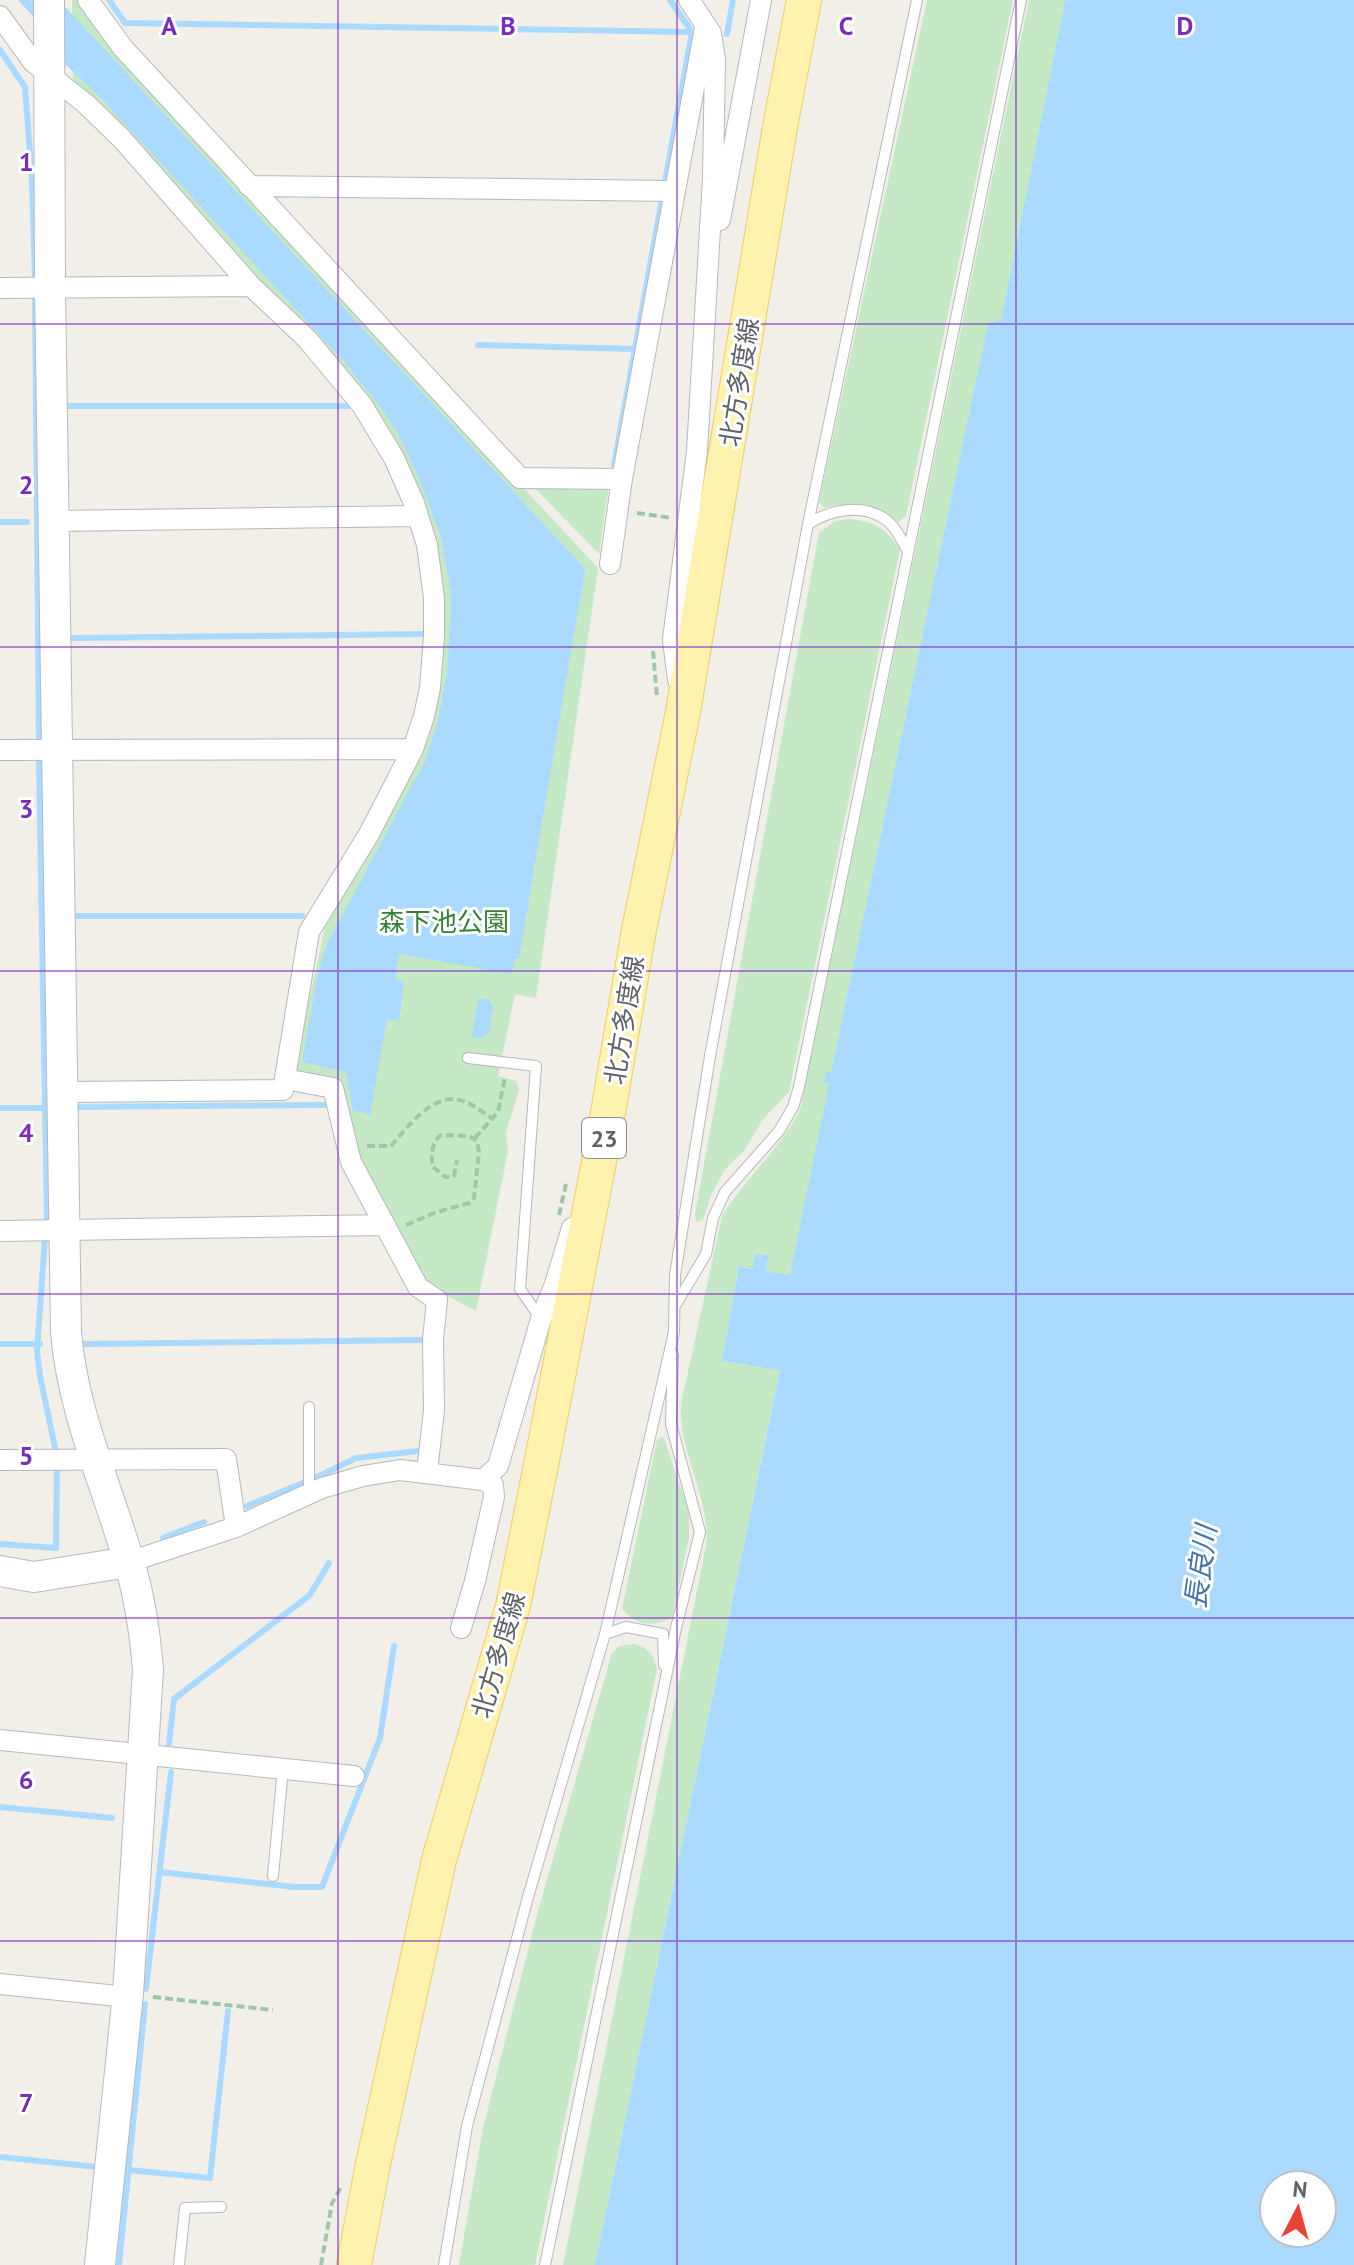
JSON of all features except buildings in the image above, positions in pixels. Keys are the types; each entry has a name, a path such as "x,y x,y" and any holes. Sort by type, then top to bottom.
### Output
{"main road":[{"name":"北方多度線","path":"354,2265 439,1860 513,1606 606,1125 638,935 683,712 804,0"}],"street":[{"path":"49,0 50,288 64,1230 69,1367 94,1459 129,1562 144,1624 148,1670 127,1995 100,2265"},
{"path":"88,0 123,48 520,478 622,479"},
{"path":"683,712 673,640 695,475 708,278 715,60 711,33 689,0"},
{"path":"708,278 761,0"},
{"path":"0,16 33,62 86,104 122,139 251,286 307,339 362,405 394,458 418,516 427,545 434,598 430,688 413,749 369,834 309,932 300,971 283,1090 64,1101"},
{"path":"610,564 622,479 705,24"},
{"path":"249,186 675,191"},
{"path":"0,288 251,286"},
{"path":"55,521 418,516"},
{"path":"0,750 413,749"},
{"path":"285,1079 333,1088 351,1162 418,1287 437,1300 433,1339 434,1410 427,1472"},
{"path":"483,1480 498,1466 541,1319 606,1125"},
{"path":"0,1231 387,1229"},
{"path":"0,1460 226,1459 236,1527"},
{"path":"0,1571 34,1577 129,1562 236,1527 309,1494 363,1476 400,1470 427,1472 483,1480 493,1485 494,1497 461,1628"},
{"path":"0,1740 354,1776"},
{"path":"0,1984 127,1995"},
{"path":"341,2265 373,2164"}],"lane":[{"path":"545,2265 665,1683 700,1532 671,1424 675,1275 710,1056 808,524 917,0"},
{"path":"675,1307 706,1254 713,1218 725,1192 779,1131 793,1107 799,1087 1021,0"},
{"path":"808,524 824,514 863,511 886,520 896,530 907,550"},
{"path":"468,1058 536,1066 520,1289 541,1319"},
{"path":"444,2265 467,2126 528,1897 605,1634 674,1332"},
{"path":"309,1407 309,1494"},
{"path":"605,1634 626,1627 663,1634 665,1683"},
{"path":"273,1876 283,1768"},
{"path":"179,2265 185,2208 221,2207"}],"path":[{"path":"618,510 678,519"},
{"path":"474,1139 498,1112 507,1063"},
{"path":"348,1146 391,1146 422,1112 448,1099 460,1100 493,1119"},
{"path":"457,1160 454,1176 445,1177 439,1173 432,1166 435,1140 441,1135 451,1134 474,1139"},
{"path":"387,1229 469,1203 474,1198 479,1152 474,1139"},
{"path":"127,1995 273,2010"}],"green space":[{"name":"森下池公園","path":"72,0 78,0 120,54 598,568 536,998 515,994 498,1076 516,1081 519,1090 506,1133 508,1151 476,1311 425,1284 356,1160 339,1078 294,1070 325,927 390,809 440,644 406,463 259,282 73,85"},
{"path":"927,0 1013,0 906,516 898,522 873,507 855,504 825,508 819,502"},
{"path":"1029,0 1065,0 1001,321 988,324 831,1072 827,1072 830,1083 790,1276 766,1271 769,1256 753,1269 739,1266 722,1361 780,1369 595,2265 563,2265 706,1546 704,1510 684,1440 681,1404 722,1216 783,1138 800,1110"},
{"path":"531,484 609,484 599,554"},
{"path":"850,519 879,527 900,549 789,1092 763,1119 744,1151 725,1169 711,1195 703,1220 696,1222 819,533 835,521"},
{"path":"663,1436 689,1511 689,1538 672,1617 646,1624 633,1619 622,1609 657,1440"},
{"path":"634,1644 650,1652 657,1669 535,2265 459,2265 483,2128 538,1911 612,1653 619,1646"}],"water":[{"name":"森下池公園","path":"18,0 59,0 585,569 519,959 515,959 511,974 399,954 395,979 404,982 399,1021 387,1019 370,1115 353,1110 346,1072 302,1062 317,977 326,946 424,763 436,729 447,673 451,592 441,537 398,433 379,405 341,358 95,92 65,64 32,15"},
{"name":"長良川","path":"1065,0 1354,0 1354,2265 595,2265 780,1370 722,1361 739,1266 752,1269 755,1254 769,1255 766,1271 790,1275 829,1084 824,1082 826,1072 831,1072 988,323 1001,320"},
{"path":"478,998 489,1000 493,1006 489,1032 481,1038 472,1036"}],"waterway":[{"path":"109,0 125,23 692,32"},
{"path":"665,182 692,32 670,0"},
{"path":"727,34 733,0"},
{"path":"0,50 25,87 35,278"},
{"path":"614,465 662,199"},
{"path":"35,298 39,743"},
{"path":"478,345 635,349"},
{"path":"63,406 348,406"},
{"path":"0,522 27,522"},
{"path":"69,638 427,634"},
{"path":"39,761 47,1220"},
{"path":"70,916 302,916"},
{"path":"72,1107 324,1105"},
{"path":"0,1108 48,1108"},
{"path":"45,1238 37,1351 56,1452"},
{"path":"84,1344 425,1340"},
{"path":"0,1344 40,1344"},
{"path":"317,1477 356,1458 418,1451"},
{"path":"0,1544 56,1548 57,1465"},
{"path":"247,1506 303,1483"},
{"path":"163,1538 204,1522"},
{"path":"169,1744 174,1699 310,1595 329,1563"},
{"path":"160,1872 294,1887 322,1887 380,1738 394,1646"},
{"path":"146,1989 171,1772"},
{"path":"0,1807 112,1818"},
{"path":"119,2265 145,2004"},
{"path":"129,2170 210,2178 228,2011"},
{"path":"0,2157 98,2167"}]}
